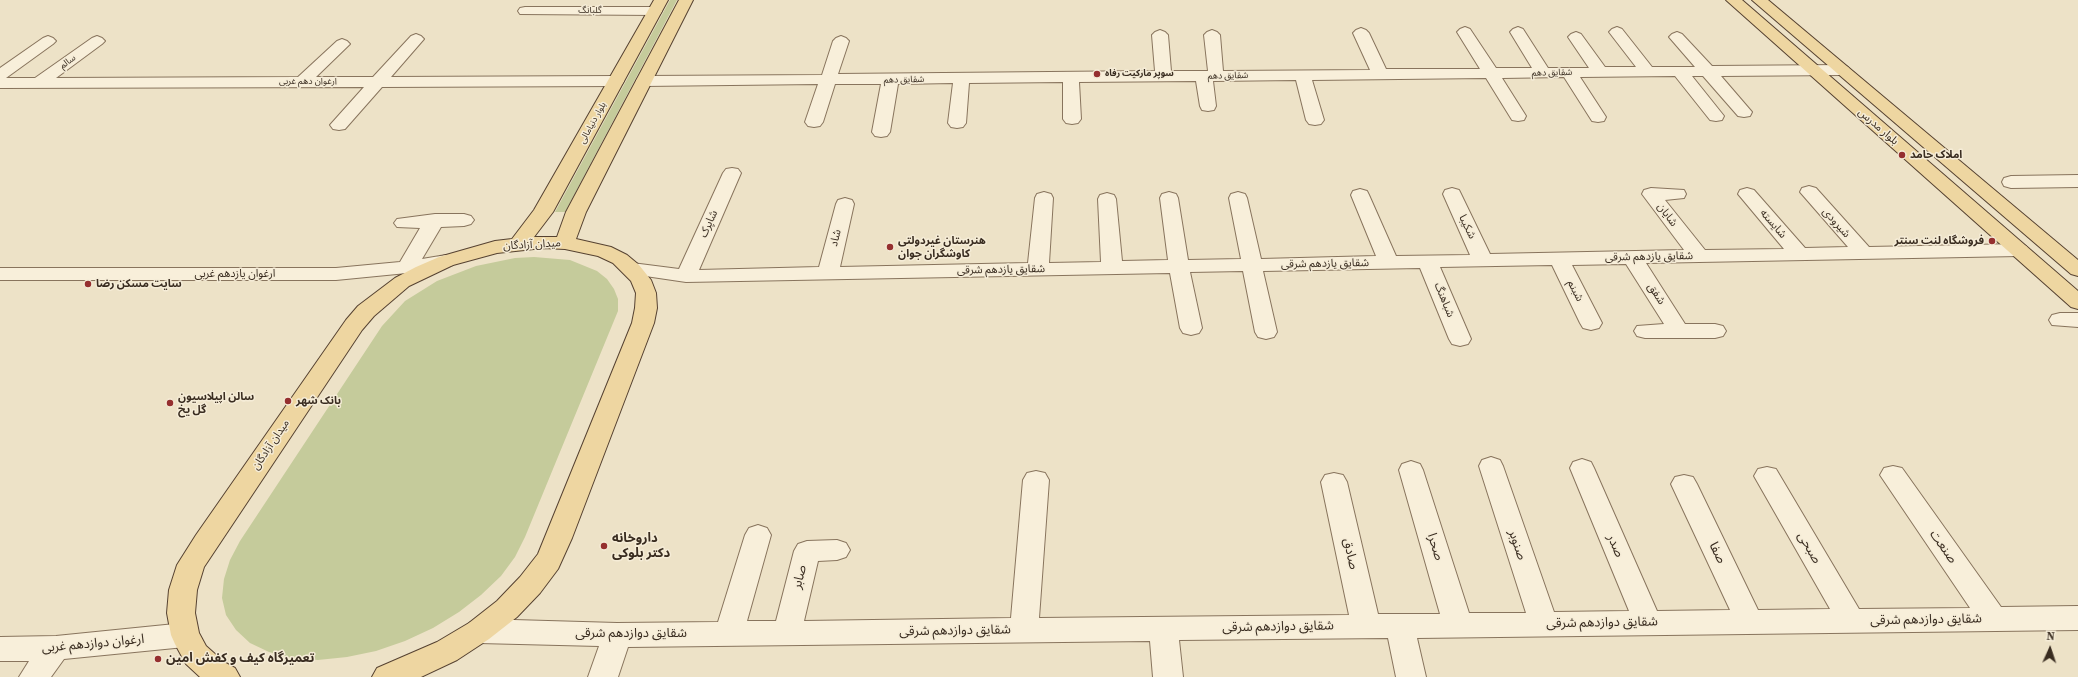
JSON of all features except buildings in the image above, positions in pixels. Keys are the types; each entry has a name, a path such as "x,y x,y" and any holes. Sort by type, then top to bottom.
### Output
{"main road":[{"path":"565,243 576,212 686,0"},
{"name":"بلوار مدرس","path":"1733,0 2078,302"},
{"name":"بلوار مدرس","path":"1759,0 2078,270"},
{"name":"بلوار دنیامالی","path":"519,243 543,212 658,6"},
{"name":"میدان آزادگان","path":"219,675 196,655 185,635 181,613 183,590 191,566 205,542 354,325 366,311 402,282 446,261 470,252 519,243 565,243 604,251 620,259 632,269 641,280 646,293 646,308 643,322 559,538 548,561 530,585 507,609 479,631 447,651 411,668 387,677"}],"street":[{"name":"گلبانگ","path":"525,11 658,6"},
{"path":"1465,32 1518,116"},
{"path":"1518,32 1543,73"},
{"path":"1617,32 1648,72"},
{"path":"1360,33 1381,75"},
{"path":"1160,35 1164,77"},
{"path":"1208,106 1212,35"},
{"path":"1576,37 1600,72"},
{"path":"1677,37 1744,112"},
{"path":"339,125 416,39"},
{"path":"0,75 48,41"},
{"name":"سالم","path":"39,83 97,41"},
{"path":"814,122 841,41"},
{"path":"302,82 342,44"},
{"name":"شقایق دهم","path":"644,81 890,80 1842,70"},
{"path":"1680,72 1716,116"},
{"path":"1569,73 1598,117"},
{"path":"1303,76 1315,120"},
{"path":"1072,78 1072,119"},
{"path":"957,123 961,79"},
{"path":"881,132 890,80"},
{"name":"ارغوان دهم غربی","path":"0,83 616,81"},
{"name":"شاپرک","path":"686,276 732,173"},
{"path":"2011,182 2078,181"},
{"name":"شیرودی","path":"1809,192 1864,254"},
{"name":"شکیبا","path":"1452,194 1483,261"},
{"name":"شایان","path":"1677,194 1651,194 1699,256"},
{"name":"شایسته","path":"1747,194 1800,255"},
{"path":"1360,196 1388,262"},
{"path":"1038,269 1044,198"},
{"path":"1169,198 1179,266 1191,328"},
{"path":"1238,198 1266,332"},
{"path":"1107,199 1112,268"},
{"name":"شاد","path":"828,273 845,204"},
{"path":"404,223 435,220 464,220"},
{"path":"407,267 435,220"},
{"name":"شقایق یازدهم شرقی","path":"632,269 686,276 2019,250"},
{"name":"شفق","path":"1632,258 1679,331"},
{"name":"شبنم","path":"1559,259 1591,323"},
{"name":"ارغوان یازدهم غربی","path":"0,274 336,274 407,267 446,261"},
{"name":"شباهنگ","path":"1428,262 1460,339"},
{"path":"1645,331 1715,331"},
{"name":"صنوبر","path":"1491,466 1544,624"},
{"name":"صدر","path":"1582,468 1648,623"},
{"name":"صحرا","path":"1411,470 1458,625"},
{"name":"صنعت","path":"1893,475 1993,619"},
{"name":"صبحی","path":"1768,476 1850,620"},
{"path":"1024,630 1036,480"},
{"name":"صادق","path":"1334,482 1366,626"},
{"name":"صفا","path":"1684,484 1750,622"},
{"path":"729,634 758,535"},
{"name":"صابر","path":"787,633 806,551 837,550"},
{"name":"شقایق دوازدهم شرقی","path":"479,631 617,635 2078,618"},
{"path":"1400,626 1411,677"},
{"path":"1163,628 1168,677"},
{"name":"ارغوان دوازدهم غربی","path":"0,649 56,648 185,635"},
{"path":"603,677 617,635"},
{"path":"34,677 56,648"}],"green space":[{"path":"670,0 677,0 565,212 555,212"},
{"path":"534,257 570,260 597,271 607,279 614,289 618,299 618,311 525,537 515,557 501,576 481,595 459,612 433,628 405,641 376,651 347,657 318,660 292,658 269,652 250,643 236,630 226,615 222,598 224,579 230,560 240,541 382,326 405,301 437,281 476,266 515,258"}],"place":[{"name":"سوپر مارکیت رفاه","path":"1097,74"},
{"name":"املاک حامد","path":"1902,155"},
{"name":"فروشگاه لنت سنتر","path":"1992,241"},
{"name":"هنرستان غیردولتی کاوشگران جوان","path":"890,247"},
{"name":"سایت مسکن رضا","path":"88,284"},
{"name":"بانک شهر","path":"288,401"},
{"name":"سالن اپیلاسیون گل یخ","path":"170,403"},
{"name":"داروخانه دکتر بلوکی","path":"604,546"},
{"name":"تعمیرگاه کیف و کفش امین","path":"158,659"}]}
